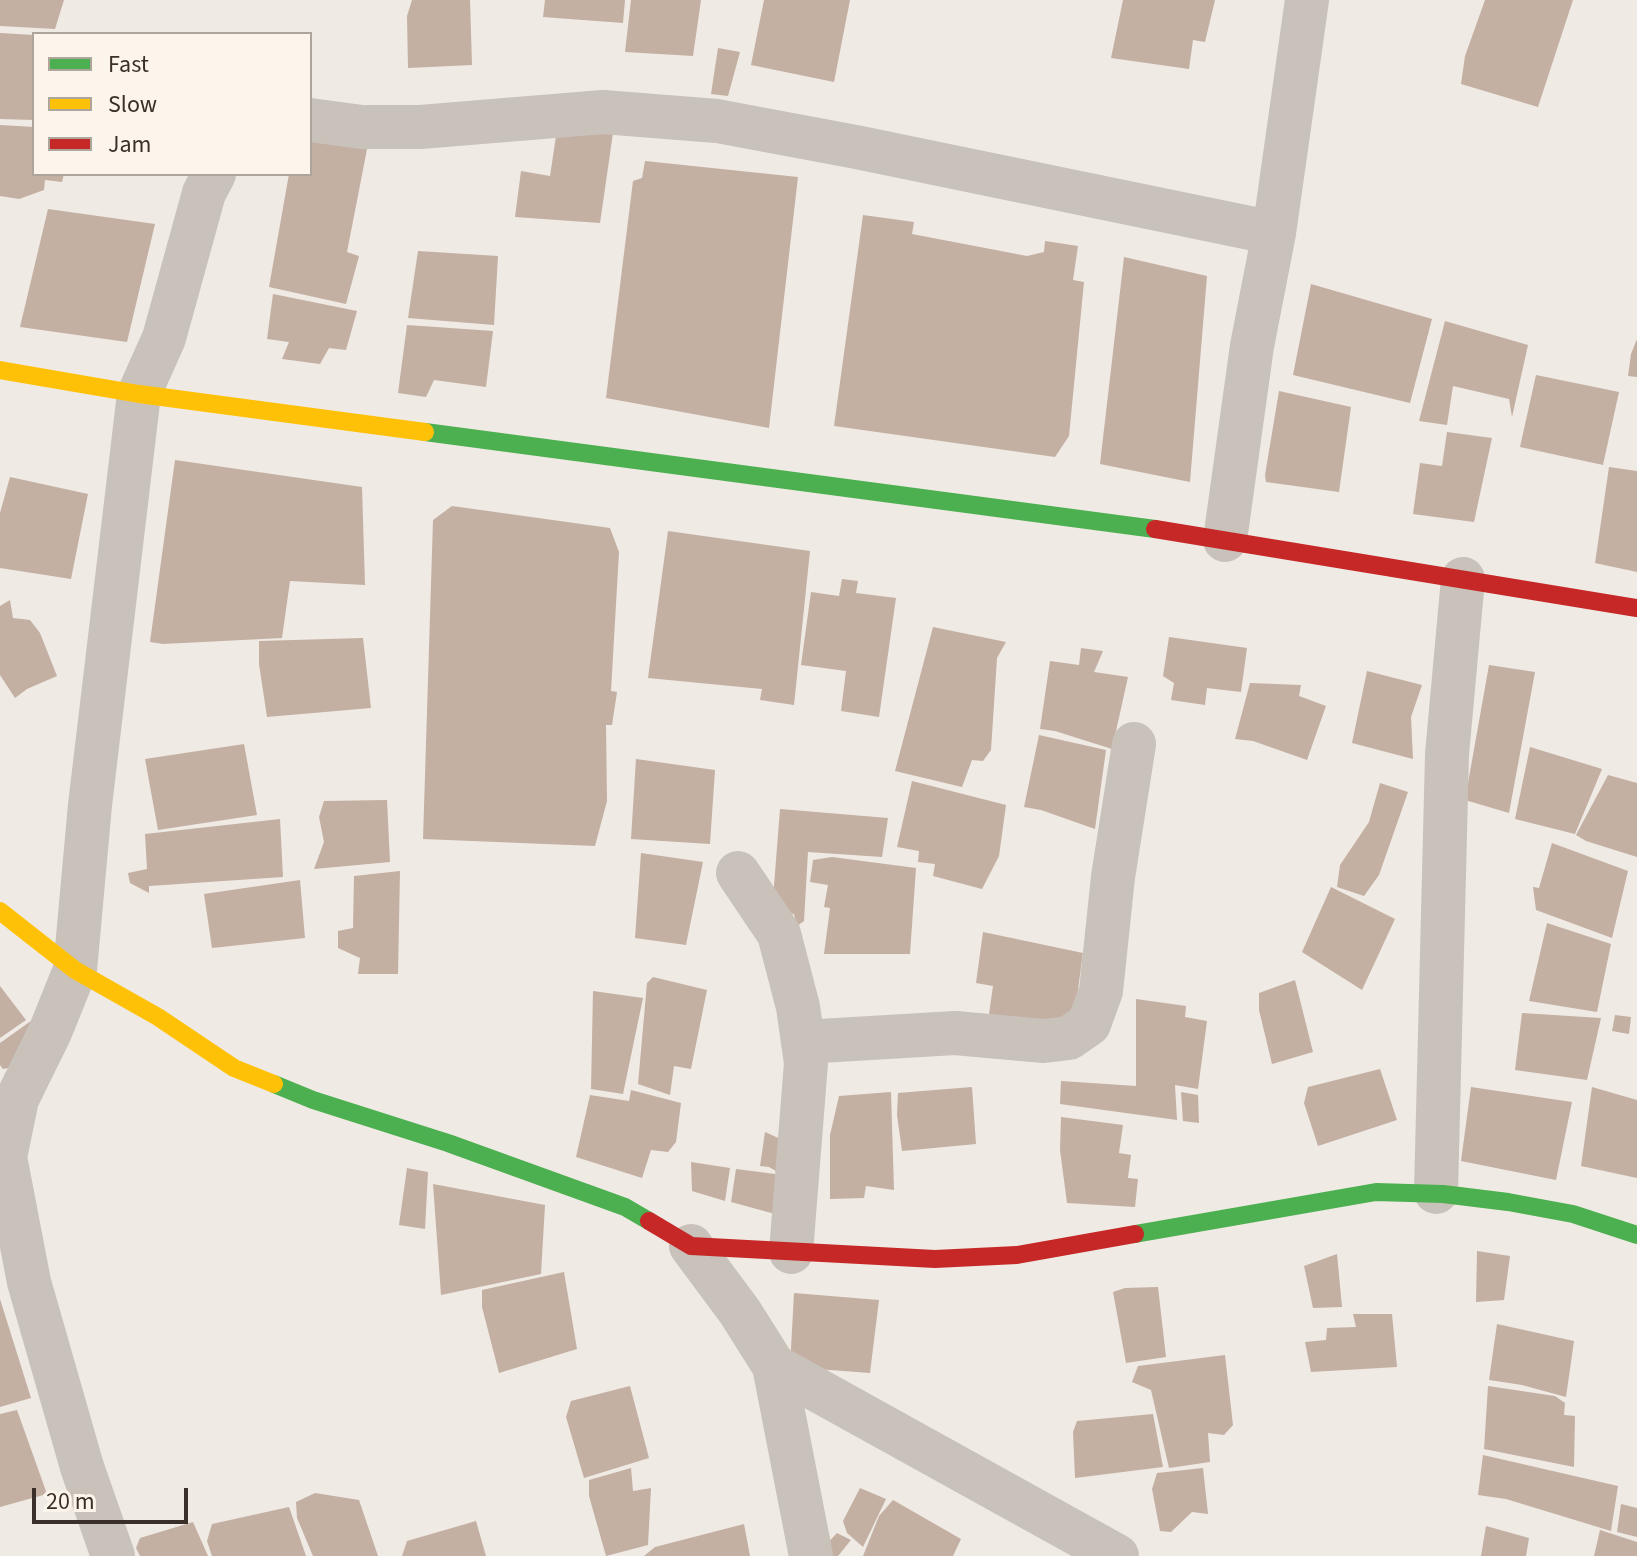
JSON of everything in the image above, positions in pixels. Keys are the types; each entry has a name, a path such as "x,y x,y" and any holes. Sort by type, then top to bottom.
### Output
{"street":[{"path":"1225,540 1252,346 1274,233 1307,0"},
{"path":"312,120 362,127 420,127 603,112 717,121 870,149 1274,233"},
{"path":"113,1556 82,1467 29,1282 3,1157 17,1099 50,1032 75,970 90,805 139,394 164,338 204,193 213,176"},
{"path":"0,370 139,394 1225,540 1637,608"},
{"path":"1436,1192 1447,754 1463,579"},
{"path":"803,1042 955,1033 1044,1041 1069,1038 1089,1024 1101,991 1113,877 1134,744"},
{"path":"738,873 779,934 798,1007 806,1063 791,1252"},
{"path":"0,911 75,970 158,1017 234,1068 313,1100 448,1143 625,1207 691,1246 740,1312 774,1366 811,1556"},
{"path":"691,1246 935,1259 1017,1255 1376,1192 1436,1192 1522,1202 1610,1224 1637,1235"},
{"path":"774,1366 1117,1556"}],"building":[{"path":"0,0 64,0 55,29 0,26"},
{"path":"412,0 470,0 472,65 408,68 407,16"},
{"path":"545,0 625,0 623,23 543,17"},
{"path":"631,0 701,0 693,56 625,52"},
{"path":"764,0 850,0 834,82 751,65"},
{"path":"1123,0 1215,0 1205,42 1193,40 1189,69 1111,58"},
{"path":"1485,0 1573,0 1538,107 1461,84 1465,56"},
{"path":"0,33 32,35 32,120 0,119"},
{"path":"718,48 740,52 728,96 711,94"},
{"path":"0,125 32,127 32,176 64,176 62,182 45,180 44,190 19,199 0,196"},
{"path":"613,133 600,223 515,217 521,171 550,176 556,136"},
{"path":"312,136 368,144 347,252 359,256 346,304 269,287 289,176 312,176"},
{"path":"645,161 798,177 769,428 606,398 633,181 642,178"},
{"path":"48,209 155,224 127,342 20,327"},
{"path":"863,215 914,222 912,234 1027,256 1044,252 1045,241 1078,246 1073,280 1084,282 1069,436 1055,457 834,426"},
{"path":"418,251 498,256 494,325 408,318"},
{"path":"1124,257 1207,276 1190,482 1100,464"},
{"path":"1311,284 1432,319 1410,403 1293,375"},
{"path":"273,294 357,311 346,350 329,348 320,364 282,359 289,342 267,339"},
{"path":"1445,321 1528,345 1512,417 1509,399 1453,386 1447,425 1419,421"},
{"path":"407,325 493,331 486,387 434,380 426,397 398,393"},
{"path":"1637,339 1637,377 1628,376 1631,354"},
{"path":"1536,375 1619,392 1603,465 1520,447"},
{"path":"1279,391 1351,407 1339,492 1266,482"},
{"path":"1447,432 1492,438 1474,522 1413,514 1420,463 1442,466"},
{"path":"175,460 362,487 365,585 290,581 282,638 150,642"},
{"path":"1609,467 1637,471 1637,572 1595,563"},
{"path":"10,477 88,494 71,579 0,568 0,513"},
{"path":"452,506 610,528 619,552 611,691 617,692 612,725 606,725 607,801 595,846 423,839 433,520"},
{"path":"668,531 810,551 794,705 760,700 762,689 648,678"},
{"path":"842,579 858,581 856,593 896,598 879,717 841,711 846,671 801,665 811,592 839,596"},
{"path":"10,600 13,618 30,620 40,633 57,676 27,689 15,698 0,675 0,606"},
{"path":"933,627 1006,642 997,658 991,750 983,761 972,760 962,787 895,771"},
{"path":"1169,637 1247,648 1241,692 1207,688 1205,705 1171,700 1174,683 1163,676"},
{"path":"363,638 371,708 267,717 259,664 259,641"},
{"path":"1081,648 1103,651 1094,672 1128,677 1112,749 1040,729 1050,661 1079,665"},
{"path":"1489,665 1535,672 1509,813 1465,800"},
{"path":"1367,671 1422,685 1411,717 1413,759 1352,743"},
{"path":"1250,683 1301,685 1299,696 1326,706 1307,760 1253,741 1235,739"},
{"path":"1039,735 1106,750 1095,829 1024,807"},
{"path":"244,744 257,815 158,830 145,759"},
{"path":"1530,747 1602,769 1575,834 1515,819"},
{"path":"636,759 715,770 710,844 631,839"},
{"path":"1608,775 1637,783 1637,857 1576,835"},
{"path":"912,781 1006,805 999,856 982,889 933,876 935,864 918,862 919,851 897,847"},
{"path":"1380,783 1408,792 1379,875 1364,896 1337,887 1340,865 1369,822"},
{"path":"387,800 390,862 314,869 324,842 319,817 324,801"},
{"path":"780,809 888,818 882,857 808,852 804,921 797,926 794,914 772,911"},
{"path":"280,819 283,877 149,886 149,893 130,883 128,873 147,869 145,834"},
{"path":"1552,843 1628,871 1612,938 1536,910 1533,887 1539,888"},
{"path":"641,853 703,862 686,945 635,938"},
{"path":"832,857 916,868 910,954 824,954 830,908 824,907 828,885 810,882 813,860"},
{"path":"400,871 398,974 358,974 360,958 338,948 338,931 353,928 354,876"},
{"path":"300,880 305,938 212,948 204,894"},
{"path":"1331,887 1395,919 1362,990 1302,952"},
{"path":"1547,923 1611,944 1597,1012 1529,1001"},
{"path":"983,932 1083,953 1073,1026 989,1014 993,986 976,983"},
{"path":"653,977 707,990 691,1069 674,1066 670,1095 638,1084 647,983"},
{"path":"1295,980 1313,1052 1272,1064 1259,1010 1259,993"},
{"path":"0,986 26,1020 0,1038"},
{"path":"593,991 643,998 623,1094 591,1089"},
{"path":"1136,999 1186,1006 1185,1017 1207,1021 1198,1089 1175,1085 1177,1120 1060,1104 1061,1081 1136,1086"},
{"path":"1522,1013 1601,1018 1587,1080 1515,1070"},
{"path":"1615,1015 1631,1017 1629,1034 1612,1031"},
{"path":"31,1021 20,1066 3,1069 0,1065 0,1043"},
{"path":"1380,1069 1397,1120 1318,1146 1304,1103 1308,1087"},
{"path":"972,1087 976,1144 902,1151 897,1115 898,1093"},
{"path":"1471,1087 1572,1102 1556,1180 1461,1161"},
{"path":"1592,1087 1637,1100 1637,1178 1581,1166"},
{"path":"631,1090 681,1103 676,1142 668,1152 651,1150 642,1178 576,1157 590,1095 629,1101"},
{"path":"891,1092 894,1190 866,1186 864,1198 830,1199 830,1135 839,1096"},
{"path":"1181,1092 1198,1095 1199,1123 1183,1121"},
{"path":"1061,1117 1123,1125 1119,1153 1131,1155 1128,1178 1138,1179 1135,1207 1067,1203 1060,1150"},
{"path":"765,1132 785,1141 781,1174 760,1166"},
{"path":"691,1162 730,1168 725,1201 692,1191"},
{"path":"407,1168 428,1172 425,1229 399,1225"},
{"path":"736,1169 775,1174 775,1214 731,1202"},
{"path":"433,1184 545,1205 541,1274 441,1295"},
{"path":"1477,1251 1510,1256 1504,1300 1476,1302"},
{"path":"1337,1254 1342,1307 1313,1308 1304,1266"},
{"path":"564,1272 577,1349 499,1373 482,1307 482,1290"},
{"path":"1158,1287 1166,1357 1126,1363 1113,1292 1125,1288"},
{"path":"794,1293 879,1300 870,1373 790,1367"},
{"path":"0,1299 31,1398 0,1407"},
{"path":"1353,1314 1392,1314 1397,1367 1311,1372 1305,1342 1326,1340 1327,1328 1356,1327"},
{"path":"1497,1324 1574,1341 1566,1397 1489,1380"},
{"path":"1225,1355 1233,1425 1224,1435 1208,1433 1210,1462 1169,1468 1151,1390 1132,1382 1138,1366"},
{"path":"630,1386 649,1458 584,1478 566,1417 571,1401"},
{"path":"1488,1386 1555,1396 1565,1403 1564,1415 1575,1416 1574,1467 1484,1449"},
{"path":"17,1410 47,1494 0,1507 0,1414"},
{"path":"1153,1414 1163,1467 1075,1478 1073,1432 1077,1421"},
{"path":"1483,1455 1618,1486 1611,1531 1506,1499 1478,1495"},
{"path":"631,1468 633,1491 651,1488 648,1545 606,1556 589,1496 589,1480"},
{"path":"1203,1468 1208,1514 1192,1512 1171,1532 1160,1531 1152,1489 1157,1473"},
{"path":"860,1488 886,1499 863,1547 847,1533 843,1521"},
{"path":"315,1493 359,1500 378,1556 313,1556 297,1518 296,1502"},
{"path":"893,1500 961,1539 953,1556 863,1556 879,1516"},
{"path":"1621,1504 1637,1508 1637,1537 1617,1532"},
{"path":"289,1507 306,1556 212,1556 207,1541 212,1524"},
{"path":"476,1521 486,1556 402,1556 407,1541"},
{"path":"193,1522 208,1556 140,1556 136,1548 140,1538"},
{"path":"744,1524 750,1556 644,1556 655,1547"},
{"path":"1486,1526 1529,1538 1526,1556 1481,1556"},
{"path":"1600,1530 1637,1542 1637,1556 1594,1556"},
{"path":"837,1533 851,1540 838,1556 819,1556 819,1552"}],"traffic: fast":[{"path":"425,432 1155,529"},
{"path":"274,1084 625,1207 649,1221"},
{"path":"1135,1234 1376,1192 1443,1194 1508,1202 1573,1214 1637,1235"}],"traffic: slow":[{"path":"0,370 139,394 425,432"},
{"path":"0,911 75,970 158,1017 234,1068 274,1084"}],"traffic: jam":[{"path":"1155,529 1637,608"},
{"path":"649,1221 691,1246 935,1259 1017,1255 1135,1234"}]}
